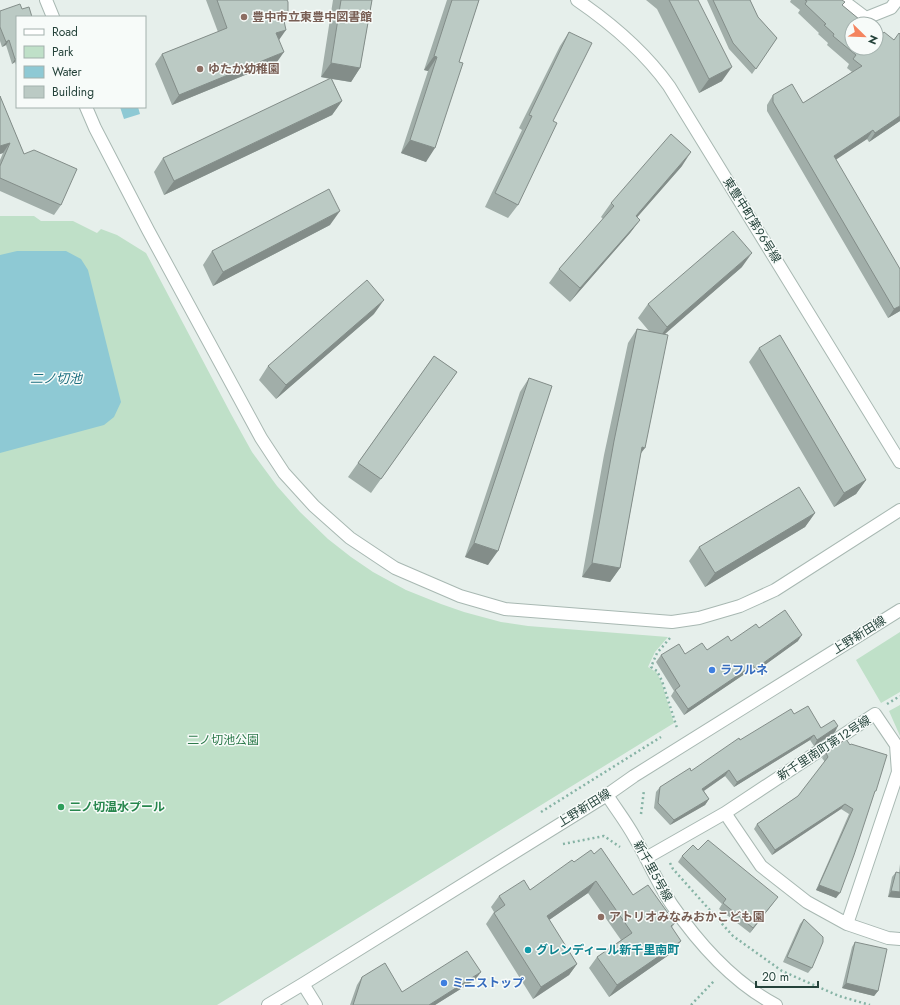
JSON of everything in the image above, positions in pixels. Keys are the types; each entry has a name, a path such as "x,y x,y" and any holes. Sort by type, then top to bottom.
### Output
{"street":[{"path":"46,0 53,16"},
{"name":"東豊中町第96号線","path":"577,0 608,22 631,42 652,64 669,86 900,462"},
{"path":"842,0 866,18 891,8 897,0"},
{"path":"86,108 95,128 148,230 261,438 284,473 314,506 350,538 395,568 460,596 505,609 672,622 700,618 740,606 774,590 900,510"},
{"name":"上野新田線","path":"268,1005 607,795 634,776 900,610"},
{"name":"新千里南町第12号線","path":"725,813 875,714 896,745 898,772 847,924"},
{"name":"新千里5号線","path":"607,795 635,837 671,904 695,937 712,956 735,976 755,992 776,1005"},
{"path":"646,858 725,813 761,866 807,902 847,924 888,938 900,939"},
{"path":"303,984 316,1005"}],"path":[{"path":"672,622 673,630 671,638 661,646 651,667 657,671 662,681 677,728"},
{"path":"691,1005 716,979"}],"green space":[{"name":"二ノ切池公園","path":"0,216 34,216 41,221 73,221 97,233 101,229 117,235 146,253 252,452 277,486 300,512 328,539 373,572 406,590 441,604 501,622 528,626 668,637 655,652 648,667 656,672 661,681 674,723 217,1005 0,1005"},
{"path":"900,632 900,692 881,703 856,660"},
{"path":"900,705 900,736 889,711"}],"water":[{"path":"120,108 138,108 140,114 124,119"},
{"name":"二ノ切池","path":"17,251 66,251 81,259 88,270 121,402 114,417 104,425 0,453 0,255"}],"building":[{"path":"217,0 287,0 288,12 284,21 286,30 276,33 284,52 179,95 162,54 227,28"},
{"path":"341,0 372,0 360,68 331,63"},
{"path":"452,0 479,0 459,62 463,63 435,148 410,140 437,57 434,56"},
{"path":"669,0 698,0 732,67 709,79"},
{"path":"713,0 750,0 758,17 777,38 756,69 733,43"},
{"path":"805,0 842,0 845,2 842,5 855,16 844,16 844,45 833,36 834,34 824,25 826,24 805,4 807,1"},
{"path":"20,4 22,9 29,7 32,16 16,16 15,59 9,40 6,42 0,27 0,11"},
{"path":"569,32 592,43 553,121 557,123 518,205 495,193 532,116 529,115"},
{"path":"884,32 894,40 899,33 900,34 900,116 875,133 873,130 834,156 900,269 900,306 894,309 773,102 773,95 792,84 803,103 862,66 853,59 855,56 884,56"},
{"path":"331,78 342,101 174,181 163,158"},
{"path":"0,96 24,154 34,150 77,169 61,205 0,178 0,166 10,143 0,146"},
{"path":"671,134 691,152 636,216 640,220 580,288 559,269 614,206 611,203"},
{"path":"329,189 340,211 223,272 212,251"},
{"path":"733,231 752,253 667,327 648,304"},
{"path":"367,280 384,300 286,385 268,366"},
{"path":"637,329 668,335 645,448 642,447 620,568 592,563 614,441"},
{"path":"780,335 866,480 844,493 759,348"},
{"path":"434,356 457,372 381,479 358,463"},
{"path":"529,378 552,386 498,551 474,543"},
{"path":"799,487 815,513 715,573 699,547"},
{"path":"785,610 802,635 755,669 753,665 688,709 675,690 680,686 661,655 679,644 685,654 702,643 707,650 728,636 731,641 756,624 759,628"},
{"path":"808,706 821,728 834,720 838,726 817,740 814,735 737,782 729,770 702,789 709,799 674,820 658,803 660,787 690,768 691,771 739,738 740,740 791,709 794,714"},
{"path":"846,739 850,745 851,744 887,755 840,893 819,885 853,809 845,804 775,850 757,824 798,796 828,757 826,753"},
{"path":"708,840 778,897 753,928 723,903 726,899 682,856 693,845 698,850"},
{"path":"601,848 633,895 648,885 675,923 671,926 681,941 617,985 597,957 632,933 596,881 547,916 577,964 541,987 494,913 505,905 499,896 524,880 530,890 572,860 574,862 591,850 594,854"},
{"path":"896,872 900,873 900,892 891,891"},
{"path":"804,919 823,937 823,942 812,968 787,957"},
{"path":"855,942 887,949 878,991 846,983"},
{"path":"467,951 481,972 429,1005 353,1005 362,977 385,963 402,992"}],"place":[{"name":"豊中市立東豊中図書館","path":"244,17"},
{"name":"ゆたか幼稚園","path":"200,69"},
{"name":"ラフルネ","path":"712,670"},
{"name":"二ノ切温水プール","path":"61,807"},
{"name":"アトリオみなみおかこども園","path":"601,917"},
{"name":"グレンディール新千里南町","path":"528,950"},
{"name":"ミニストップ","path":"444,983"}]}
